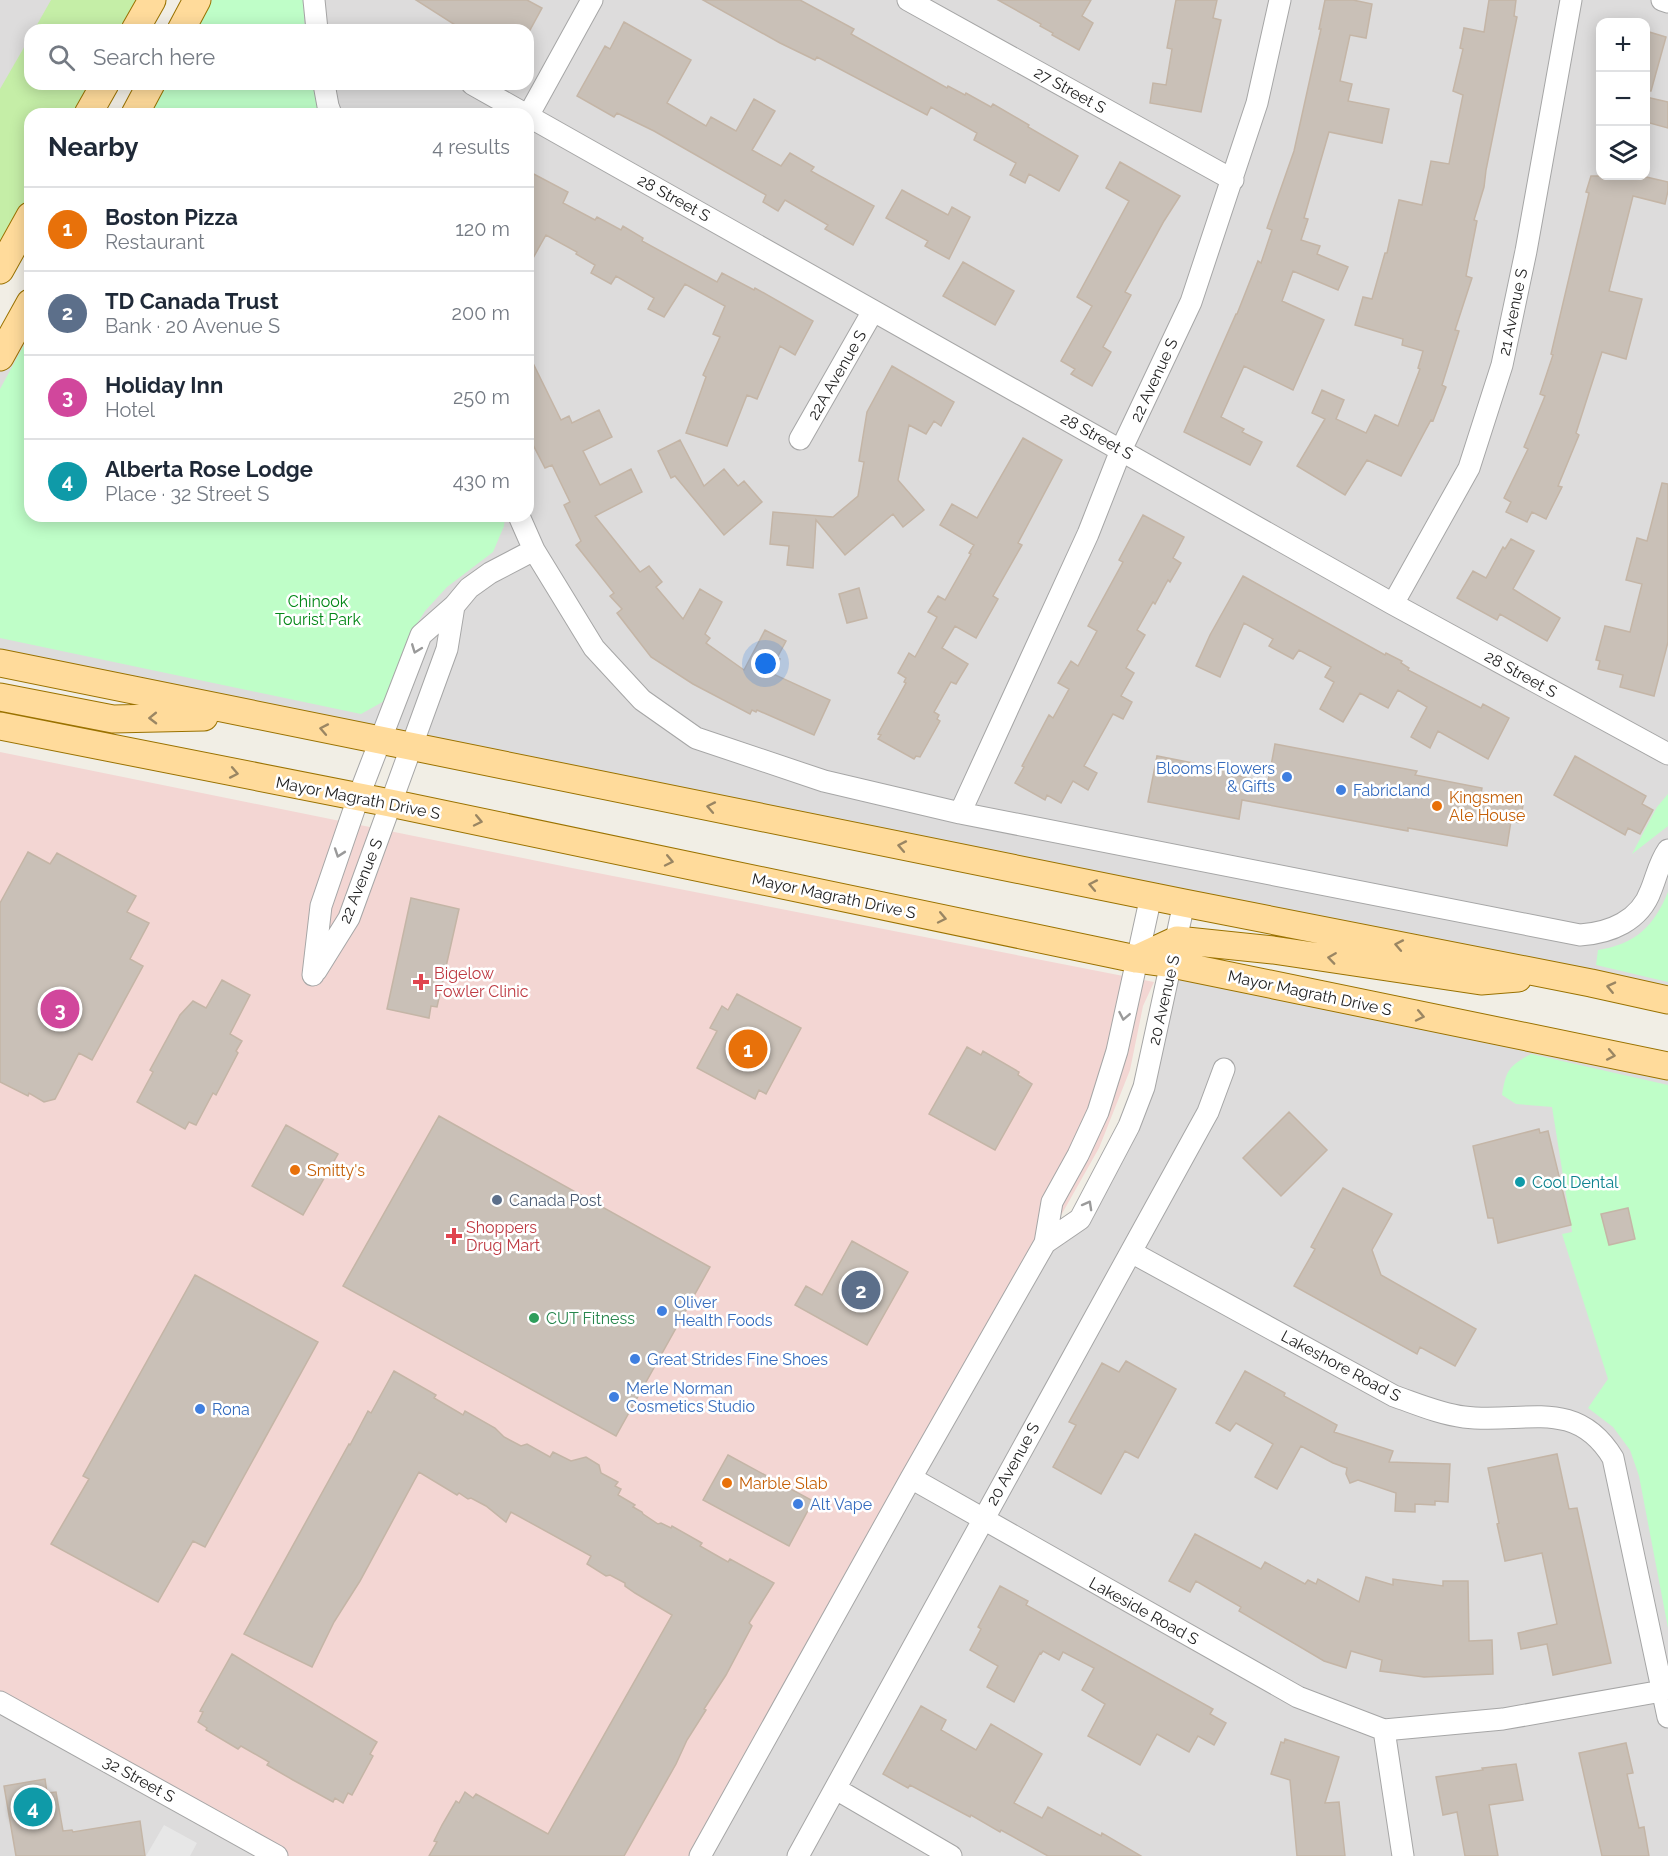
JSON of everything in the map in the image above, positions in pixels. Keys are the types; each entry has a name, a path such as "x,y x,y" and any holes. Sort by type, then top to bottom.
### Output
{"main road":[{"path":"138,24 152,0"},
{"path":"184,24 197,0"},
{"path":"91,108 102,90"},
{"path":"138,108 148,90"},
{"path":"0,270 24,227"},
{"path":"0,357 24,314"},
{"path":"0,647 152,685 204,706"},
{"path":"0,663 253,716 1668,1000"},
{"path":"0,697 112,719 253,716"},
{"name":"Mayor Magrath Drive S","path":"0,726 390,803 1136,959 1174,952 1668,1066"},
{"path":"0,736 176,762"},
{"path":"1174,952 1273,950 1481,981 1557,976"}],"street":[{"path":"314,0 316,24"},
{"path":"531,108 592,0"},
{"name":"27 Street S","path":"908,0 1233,180"},
{"name":"22 Avenue S","path":"960,813 1088,534 1121,450 1191,302 1257,104 1280,0"},
{"name":"21 Avenue S","path":"1393,604 1470,468 1502,365 1526,251 1571,0"},
{"path":"1662,0 1668,2"},
{"path":"325,90 329,108"},
{"name":"28 Street S","path":"483,90 515,108"},
{"name":"28 Street S","path":"534,119 1393,604 1668,754"},
{"name":"22A Avenue S","path":"800,439 873,311"},
{"path":"522,522 534,550 594,648 642,700 696,738 824,781 960,813 1580,935 1599,934 1620,926 1633,917 1645,904 1652,890 1659,863 1668,850"},
{"name":"22 Avenue S","path":"454,606 447,649 349,918 314,975 321,906 358,798 421,635 454,606 469,588 490,573 534,550"},
{"name":"20 Avenue S","path":"700,1856 1045,1243 1052,1202 1098,1112 1117,1051 1151,896"},
{"name":"20 Avenue S","path":"1045,1243 1080,1219 1129,1126 1144,1087 1184,903"},
{"name":"20 Avenue S","path":"798,1856 1208,1112 1224,1069"},
{"name":"Lakeshore Road S","path":"1131,1252 1394,1395 1439,1412 1464,1418 1558,1417 1581,1427 1604,1443 1613,1458 1668,1717"},
{"name":"Lakeside Road S","path":"911,1478 1298,1697 1384,1730 1503,1719 1662,1691"},
{"name":"32 Street S","path":"0,1702 277,1856"},
{"path":"1384,1730 1403,1856"},
{"path":"836,1789 951,1856"}],"shaded area":[{"path":"0,0 152,0 138,24 24,24 24,90 30,90 30,108 24,108 24,145 0,271"},
{"path":"197,0 1668,0 1668,1000 0,663 0,354 24,311 24,522 534,522 534,108 136,108 147,90 534,90 534,24 183,24"},
{"path":"0,752 572,868 1154,982 1143,1006 1130,1070 1099,1148 700,1856 276,1856 0,1702"},
{"path":"1172,964 1668,1065 1668,1856 700,1856 1045,1243 1080,1219 1113,1159"},
{"path":"0,1702 278,1856 0,1856"},
{"path":"164,1825 197,1843 190,1856 146,1856"}],"green space":[{"path":"51,0 152,0 138,24 37,24"},
{"path":"212,0 303,0 305,24 198,24"},
{"path":"24,47 24,90 102,90 91,108 24,108 24,227 0,270 0,89"},
{"path":"163,90 315,90 319,108 153,108"},
{"name":"Chinook Tourist Park","path":"24,345 24,522 504,522 504,526 493,552 447,587 425,611 408,638 386,700 361,714 0,638 0,389"},
{"path":"1668,794 1668,826 1632,854 1657,807"},
{"path":"1668,892 1668,982 1596,965 1598,950 1633,938 1650,924"},
{"path":"1531,1054 1668,1085 1668,1628 1639,1476 1630,1450 1613,1427 1588,1408 1608,1379 1562,1234 1572,1232 1552,1107 1516,1104 1502,1095 1509,1070"}],"building":[{"path":"416,0 527,0 542,8 533,24 454,24"},
{"path":"703,0 800,0 854,29 851,34 947,88 948,86 965,95 966,93 991,107 993,104 1078,156 1059,191 1029,174 1025,183 1010,175 1016,163 974,140 977,133 931,107 927,115 817,57 815,60 780,43"},
{"path":"998,0 1091,0 1082,16 1093,23 1079,50 1052,35 1053,33 1040,26 1041,24"},
{"path":"1176,0 1217,0 1213,18 1221,20 1201,112 1150,103 1153,83 1166,85 1172,49 1167,48"},
{"path":"1325,0 1353,0 1372,4 1366,38 1350,35 1340,81 1352,84 1348,101 1389,109 1382,143 1329,132 1304,218 1308,219 1301,240 1320,246 1317,254 1348,267 1338,290 1293,271 1282,301 1324,320 1293,390 1244,366 1221,417 1244,429 1242,432 1262,442 1250,465 1184,432 1258,261 1261,263 1272,230 1267,228 1294,151 1321,29 1319,29"},
{"path":"1489,0 1516,0 1514,16 1517,17 1484,187 1474,220 1477,221 1466,276 1472,278 1455,330 1459,331 1442,385 1446,387 1433,421 1431,420 1401,476 1367,460 1345,495 1297,466 1325,419 1312,413 1322,390 1344,400 1336,419 1366,433 1375,415 1398,426 1420,369 1418,368 1423,351 1402,345 1403,339 1355,325 1363,297 1372,299 1385,253 1387,253 1399,200 1422,205 1431,161 1449,164 1463,95 1453,91 1463,49 1460,48 1464,28 1484,32"},
{"path":"624,22 691,60 667,103 706,126 711,117 736,131 754,99 775,111 752,150 781,166 790,153 814,167 811,171 874,206 853,245 825,229 828,225 785,200 778,211 763,202 766,195 654,131 617,113 614,117 577,96 605,46 610,49"},
{"path":"1650,32 1666,37 1650,91"},
{"path":"1650,98 1668,102 1668,128 1650,123"},
{"path":"1120,162 1180,196 1125,292 1131,295 1103,347 1111,352 1092,386 1071,374 1075,369 1061,361 1092,306 1077,297 1129,201 1106,188"},
{"path":"534,174 568,192 563,203 595,220 597,217 621,230 623,226 643,238 642,241 717,282 722,273 754,290 755,288 813,321 795,355 780,346 757,399 747,395 727,446 686,433 706,377 703,375 720,337 713,334 725,306 685,284 664,317 648,309 654,298 616,276 611,284 591,273 595,265 546,235 534,256"},
{"path":"1591,176 1596,176 1596,180 1650,180 1650,178 1668,182 1665,204 1633,196 1609,291 1642,299 1626,359 1602,352 1576,433 1579,435 1558,486 1562,487 1546,519 1532,512 1527,522 1506,512 1511,502 1504,498 1528,449 1524,447 1545,396 1540,394 1553,355 1551,354 1589,193 1586,192"},
{"path":"902,190 948,215 952,207 970,217 949,259 925,246 928,241 886,218"},
{"path":"963,262 1014,291 995,325 943,296"},
{"path":"534,365 561,420 569,416 572,423 599,410 612,437 583,451 600,485 631,469 642,492 595,516 640,572 649,566 662,582 656,587 683,619 700,589 722,602 705,634 710,638 706,643 744,670 765,630 786,641 777,658 780,659 773,674 830,700 814,735 757,710 756,712 752,710 750,714 693,684 651,657 617,613 622,609 610,596 614,593 576,545 581,541 564,505 570,502 552,465 545,468 534,447"},
{"path":"892,366 954,402 941,426 934,421 926,434 909,425 898,480 924,510 903,527 893,514 845,555 816,520 813,568 787,565 789,546 770,544 773,512 833,517 858,496 864,462 859,461 867,412"},
{"path":"1023,438 1062,460 1018,543 1022,545 993,596 998,599 976,638 955,626 942,648 968,664 956,684 951,682 934,712 939,715 937,719 940,721 920,757 916,756 914,759 878,739 881,735 878,734 906,683 904,682 906,678 898,673 909,653 915,657 937,617 928,612 938,596 945,600 974,545 940,525 952,504 977,518"},
{"path":"680,440 704,486 724,469 738,486 744,481 762,502 724,535 675,476 671,478 658,451"},
{"path":"1662,483 1668,484 1668,642 1654,696 1620,687 1623,675 1598,669 1600,661 1596,660 1605,626 1630,632 1642,584 1626,580 1637,538 1647,541"},
{"path":"1143,515 1184,537 1173,558 1181,563 1170,582 1168,580 1155,604 1153,602 1137,630 1145,635 1126,668 1134,673 1121,696 1132,702 1123,719 1113,714 1084,766 1097,773 1088,790 1073,781 1061,803 1047,795 1045,800 1015,783 1049,715 1053,718 1069,689 1058,683 1071,661 1078,666 1097,631 1088,626 1123,562 1119,560"},
{"path":"1511,539 1534,551 1513,589 1560,618 1547,641 1500,614 1497,620 1457,598 1473,571 1486,578 1503,547 1505,549"},
{"path":"1243,576 1385,655 1386,653 1402,661 1401,663 1409,668 1408,670 1481,708 1483,704 1509,718 1488,759 1438,731 1430,748 1411,737 1427,707 1398,690 1388,708 1360,693 1343,722 1320,709 1334,682 1325,677 1331,667 1299,650 1293,659 1269,646 1273,639 1244,623 1220,677 1196,666 1210,635"},
{"path":"859,588 867,618 847,623 839,594"},
{"path":"1275,744 1417,771 1415,775 1482,788 1481,793 1512,799 1512,803 1523,805 1520,823 1511,821 1507,846 1408,828 1408,831 1242,800 1239,819 1148,802 1157,756 1234,771 1234,775 1268,782"},
{"path":"1575,756 1646,796 1642,804 1653,810 1640,834 1628,828 1625,835 1554,795"},
{"path":"28,852 50,864 57,853 136,896 127,912 149,923 130,959 143,966 92,1060 79,1053 55,1099 44,1102 29,1093 28,1096 0,1082 0,903"},
{"path":"411,898 459,909 437,1007 431,1006 429,1018 387,1009"},
{"path":"222,980 250,995 230,1034 242,1041 216,1095 213,1093 196,1125 189,1122 185,1129 137,1102 153,1072 150,1070 180,1015 193,1001 206,1008"},
{"path":"737,994 801,1028 766,1094 759,1090 755,1099 697,1068 717,1031 710,1028 722,1006 728,1010"},
{"path":"967,1047 981,1055 983,1051 1019,1072 1018,1075 1032,1084 995,1150 929,1114"},
{"path":"1289,1112 1327,1150 1281,1196 1243,1158"},
{"path":"439,1116 710,1267 616,1436 343,1286"},
{"name":"Smitty's","path":"286,1125 338,1154 303,1215 252,1186"},
{"name":"Cool Dental","path":"1539,1129 1540,1133 1548,1131 1571,1225 1498,1243 1493,1218 1488,1218 1473,1146"},
{"path":"1343,1188 1392,1214 1372,1250 1381,1275 1476,1329 1455,1366 1420,1347 1417,1354 1294,1286 1315,1249 1311,1247"},
{"path":"1628,1208 1635,1239 1609,1245 1601,1214"},
{"path":"852,1241 908,1272 867,1345 795,1305 806,1286 822,1295"},
{"name":"Rona","path":"195,1275 318,1342 205,1547 193,1541 158,1602 51,1544 89,1479 83,1476"},
{"path":"1126,1361 1176,1389 1138,1458 1125,1451 1101,1494 1053,1467 1076,1425 1069,1422 1102,1363 1119,1372"},
{"path":"394,1371 436,1395 434,1398 463,1415 465,1411 521,1446 527,1444 550,1457 553,1452 571,1461 586,1457 599,1465 601,1473 618,1482 615,1486 621,1489 618,1495 635,1505 633,1507 643,1514 658,1524 661,1523 671,1528 672,1526 702,1543 700,1546 728,1562 730,1559 774,1583 749,1623 752,1626 726,1675 704,1709 706,1710 687,1740 624,1856 429,1856 437,1842 434,1841 442,1825 456,1801 459,1803 465,1792 473,1798 476,1794 548,1834 672,1615 635,1593 625,1586 625,1583 610,1575 606,1576 587,1564 591,1556 511,1512 506,1522 486,1506 459,1493 457,1495 419,1472 360,1581 334,1622 312,1667 244,1634 349,1444 368,1411 371,1413"},
{"path":"1245,1371 1285,1393 1284,1396 1337,1425 1334,1432 1393,1451 1389,1462 1450,1464 1448,1502 1435,1501 1435,1505 1415,1504 1415,1512 1395,1511 1396,1493 1358,1480 1350,1483 1346,1474 1347,1468 1301,1446 1277,1489 1255,1477 1273,1444 1236,1423 1230,1431 1216,1423"},
{"path":"1557,1454 1569,1509 1577,1508 1611,1663 1553,1675 1547,1644 1521,1649 1518,1633 1557,1624 1542,1553 1505,1561 1488,1468"},
{"path":"728,1455 813,1501 789,1546 703,1500"},
{"path":"1195,1534 1261,1569 1265,1562 1305,1584 1308,1580 1316,1584 1318,1579 1359,1602 1366,1577 1393,1585 1393,1579 1443,1586 1443,1581 1468,1581 1469,1641 1492,1640 1493,1674 1424,1677 1380,1671 1382,1660 1351,1651 1346,1668 1324,1661 1239,1611 1241,1607 1196,1581 1190,1592 1169,1581"},
{"path":"1000,1586 1028,1601 1026,1605 1213,1709 1210,1714 1226,1723 1214,1745 1198,1736 1189,1752 1157,1734 1140,1765 1088,1736 1105,1704 1082,1690 1094,1668 1063,1652 1059,1660 1043,1651 1040,1653 1014,1702 987,1687 998,1666 970,1650 981,1629 978,1627"},
{"path":"232,1654 377,1742 370,1754 373,1756 352,1795 348,1793 343,1803 335,1798 333,1802 293,1780 267,1765 269,1762 241,1746 238,1749 206,1730 207,1728 198,1722 203,1712 200,1711"},
{"path":"921,1706 946,1720 941,1730 976,1750 991,1724 1042,1754 1014,1803 1042,1818 1048,1807 1101,1836 1102,1833 1141,1856 1048,1856 971,1815 970,1817 910,1785 908,1788 883,1774"},
{"path":"1285,1739 1339,1757 1325,1803 1339,1802 1345,1856 1297,1856 1290,1780 1271,1774 1281,1742 1284,1743"},
{"path":"1626,1743 1633,1773 1627,1774 1639,1828 1644,1827 1649,1856 1602,1856 1579,1753"},
{"path":"1516,1764 1523,1800 1489,1805 1498,1856 1465,1856 1457,1812 1443,1815 1436,1777"},
{"path":"45,1779 47,1793 56,1792 63,1831 72,1830 73,1832 140,1821 145,1856 16,1856 4,1786"}],"place":[{"name":"Blooms Flowers & Gifts","path":"1287,777"},
{"name":"Fabricland","path":"1341,790"},
{"name":"Kingsmen Ale House","path":"1437,806"},
{"name":"Bigelow Fowler Clinic","path":"421,982"},
{"name":"Holiday Inn","path":"60,1009"},
{"name":"Boston Pizza","path":"748,1049"},
{"name":"Smitty's","path":"295,1170"},
{"name":"Cool Dental","path":"1520,1182"},
{"name":"Canada Post","path":"497,1200"},
{"name":"Shoppers Drug Mart","path":"454,1236"},
{"name":"TD Canada Trust","path":"861,1290"},
{"name":"Oliver Health Foods","path":"662,1311"},
{"name":"CUT Fitness","path":"534,1318"},
{"name":"Great Strides Fine Shoes","path":"635,1359"},
{"name":"Merle Norman Cosmetics Studio","path":"614,1397"},
{"name":"Rona","path":"200,1409"},
{"name":"Marble Slab","path":"727,1483"},
{"name":"Alt Vape","path":"798,1504"},
{"name":"Alberta Rose Lodge","path":"33,1807"}]}
